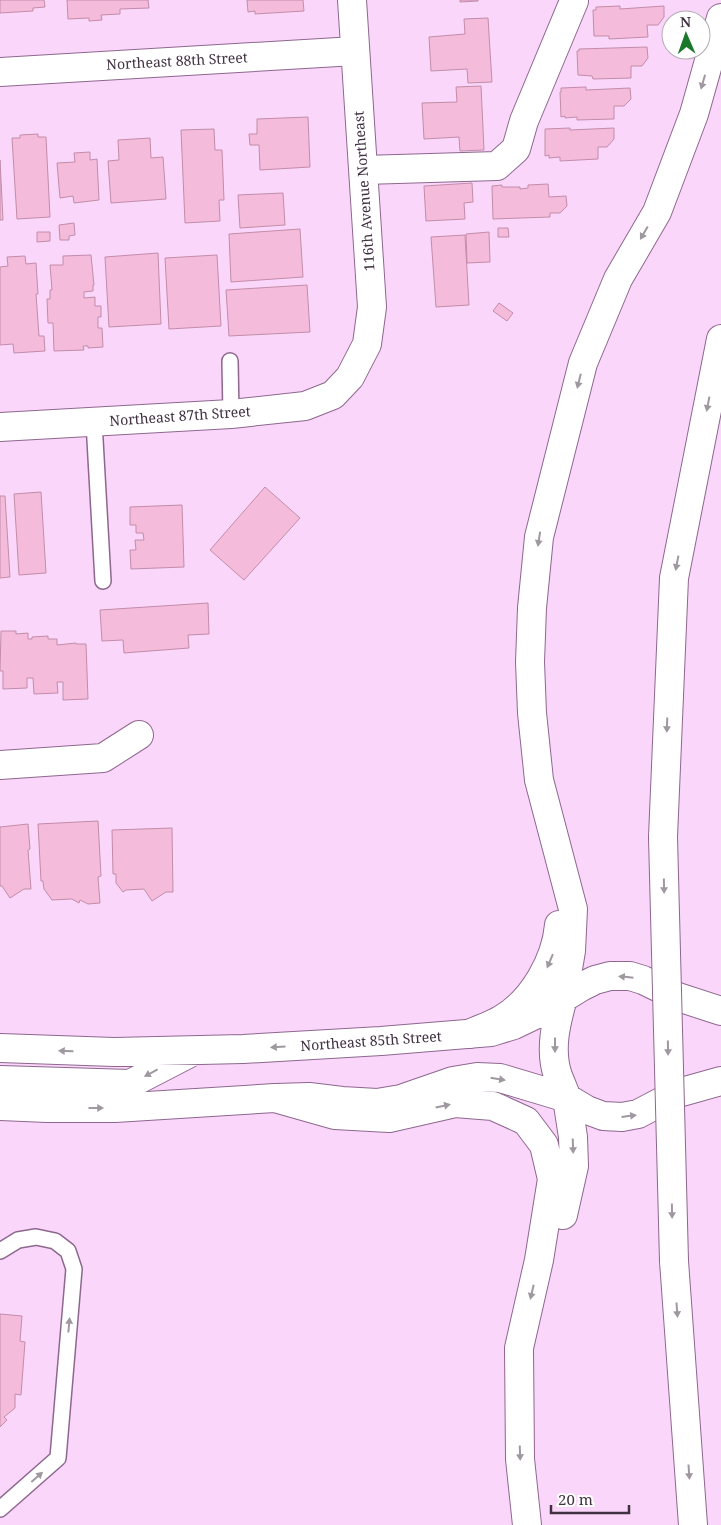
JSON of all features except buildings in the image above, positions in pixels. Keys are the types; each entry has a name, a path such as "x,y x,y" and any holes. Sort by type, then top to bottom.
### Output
{"main road":[{"name":"116th Avenue Northeast","path":"350,377 368,344 372,307 352,0"},
{"path":"364,170 497,166 516,149 524,121 574,1"},
{"path":"539,1260 562,1218 574,1166 573,1137 568,1098 557,1074 554,1047 556,1024 563,998 571,951 573,909 539,780 532,714 530,662 538,537 583,363 618,279 657,212 694,114 721,18"},
{"name":"Northeast 88th Street","path":"0,72 355,51"},
{"path":"693,1525 674,1261 663,837 674,578 721,339"},
{"name":"Northeast 87th Street","path":"0,427 231,414 306,406 333,395 350,377"},
{"path":"0,765 103,758 139,736"},
{"path":"470,1034 502,1019 521,1004 537,986 550,962 558,938 560,909 556,844"},
{"name":"Northeast 85th Street","path":"0,1048 114,1052 243,1049 371,1042 491,1032 514,1025 539,1013 595,980 610,976 630,976 643,980 678,997 721,1011"},
{"path":"0,1080 130,1084 194,1050"},
{"path":"0,1106 115,1108 309,1097 377,1103 401,1099 453,1081 476,1077 500,1078 568,1098 587,1110 603,1116 622,1117 638,1114 678,1093 721,1081"},
{"path":"275,1098 335,1115 389,1118 455,1104 493,1106 526,1121 544,1145 552,1179 539,1260 519,1348 520,1458 526,1525"}],"lane":[{"path":"230,362 231,414"},
{"path":"94,422 103,580"},
{"path":"0,1251 18,1240 36,1237 55,1242 68,1251 74,1269 58,1458 0,1509"}]}
